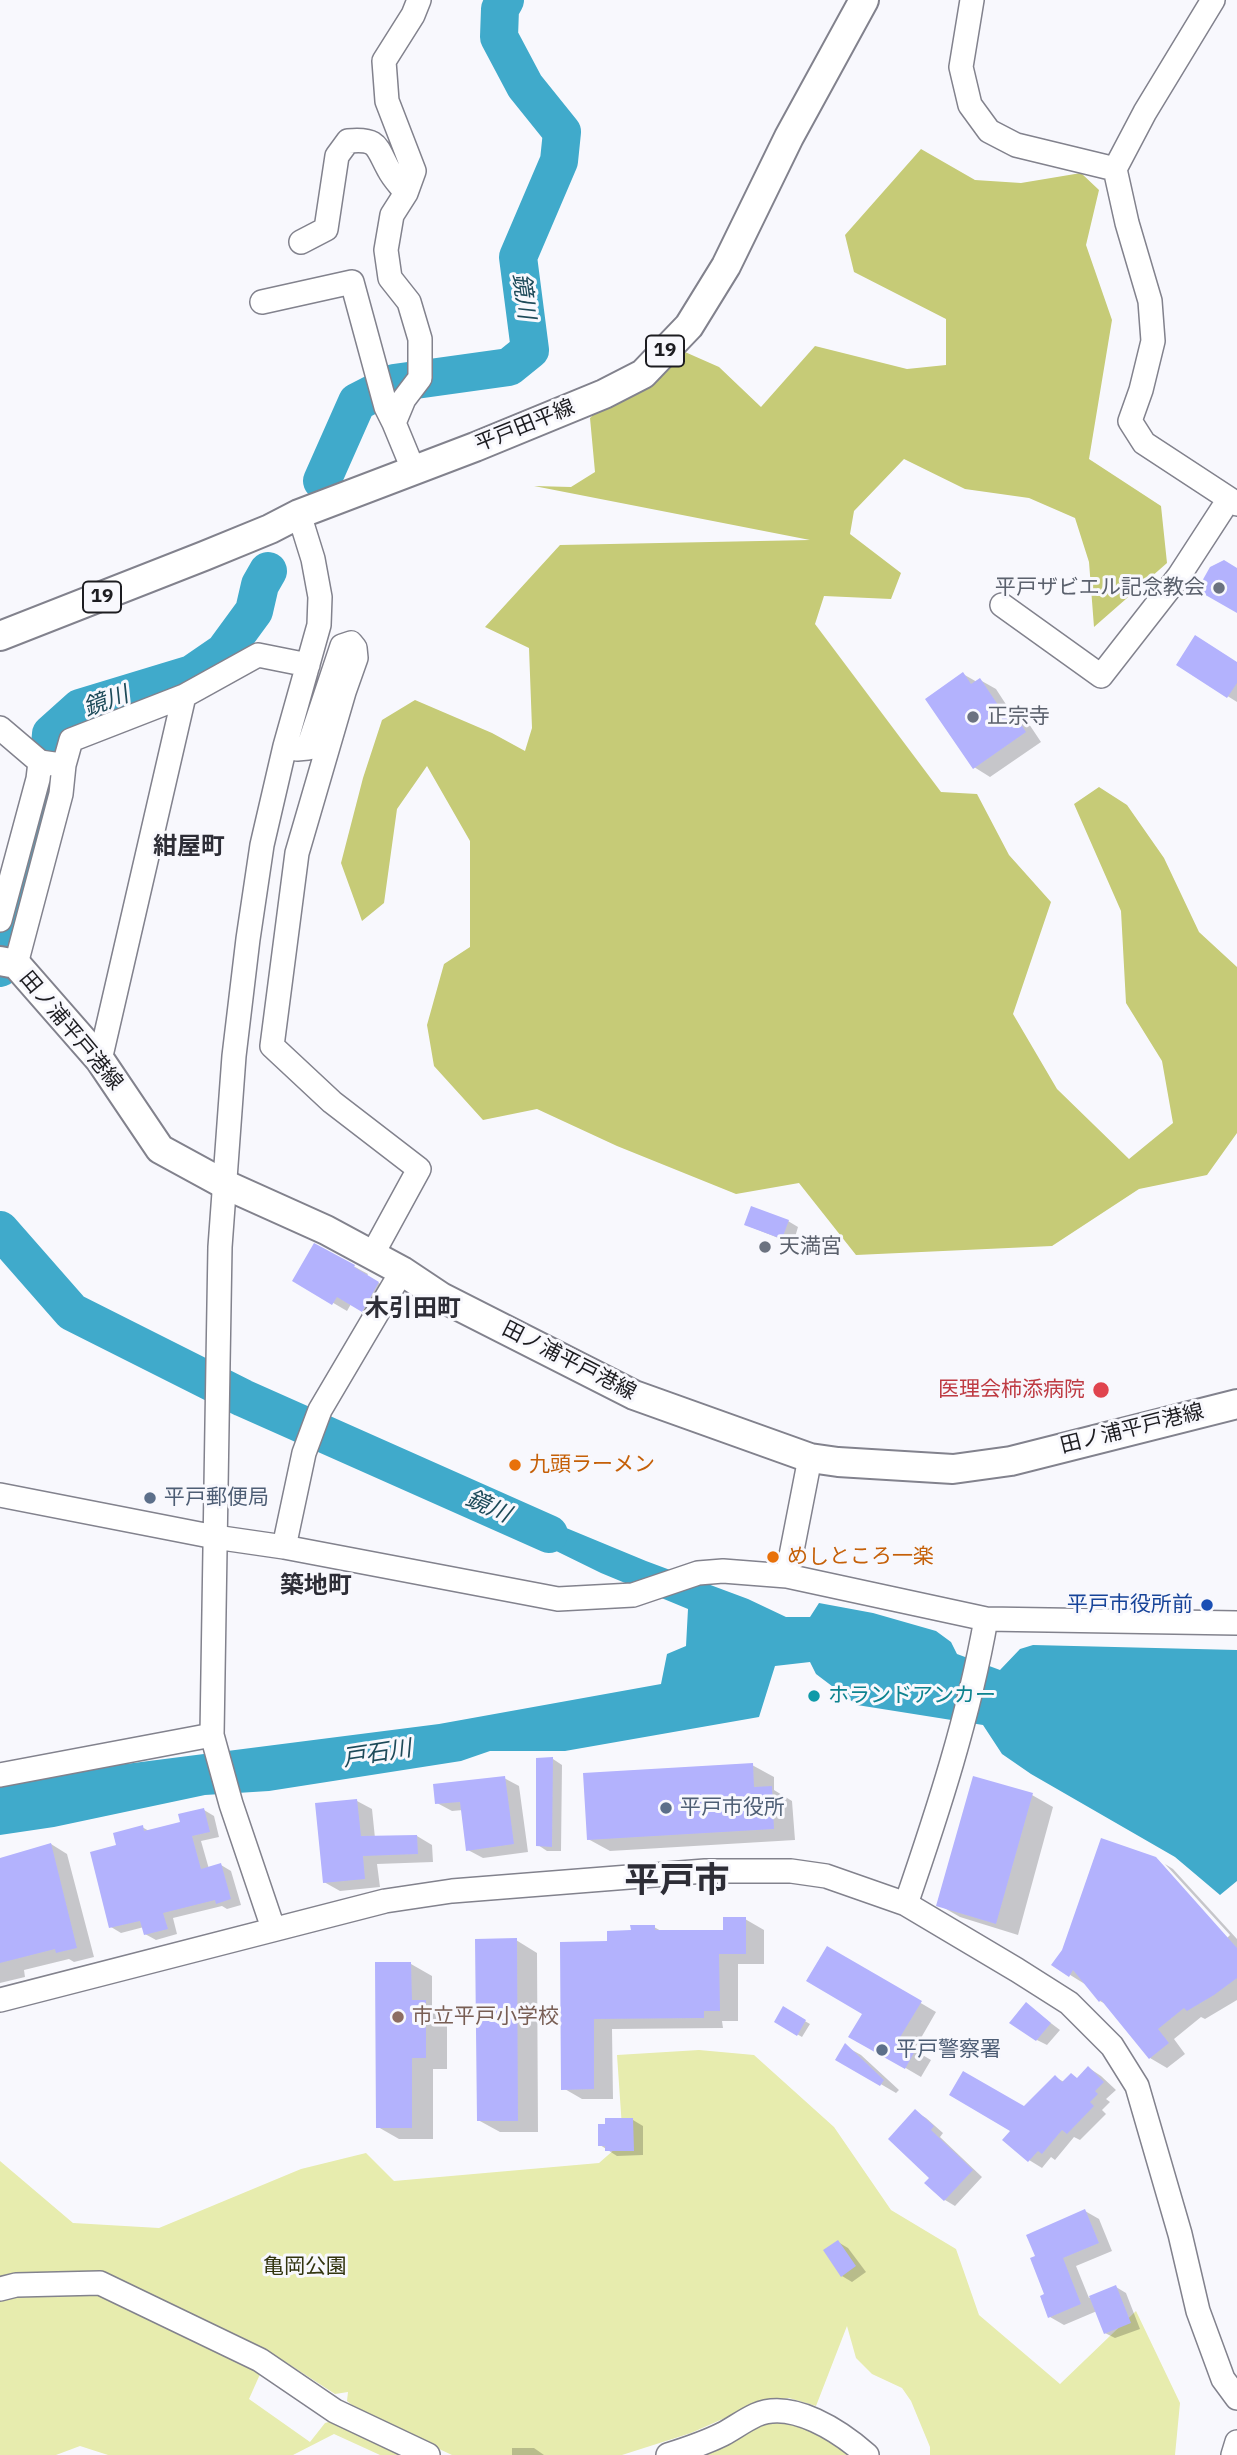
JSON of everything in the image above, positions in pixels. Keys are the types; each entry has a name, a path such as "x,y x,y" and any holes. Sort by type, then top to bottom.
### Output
{"main road":[{"name":"平戸田平線","path":"0,636 204,556 299,514 475,447 604,394 643,374 689,326 726,266 789,136 864,0"},
{"name":"田ノ浦平戸港線","path":"8,963 100,1060 160,1149 226,1185 326,1230 402,1271 441,1297 634,1395 810,1458 953,1469 1011,1461 1237,1404"}],"street":[{"path":"395,410 420,378 419,339 410,302 390,278 386,250 392,215 406,192 414,171 387,101 384,61 413,15 419,0"},
{"path":"972,0 961,67 970,105 989,131 1016,145 1115,169"},
{"path":"1002,605 1101,676 1233,502 1144,443 1130,421 1153,341 1150,301 1127,223 1115,169 1145,112 1213,0"},
{"path":"301,242 326,229 337,156 348,141 363,139 380,149 389,170 406,192"},
{"path":"262,302 352,282 380,382 395,410 413,469"},
{"path":"272,1928 231,1804 212,1735 220,1247 234,1056 262,845 285,746 319,625 320,597 313,559 299,514"},
{"path":"285,746 308,748 342,646 351,643 355,648 356,658 297,853 272,1046 332,1102 419,1169 372,1255"},
{"path":"0,920 38,779 54,764 71,740 184,696 258,655 309,665"},
{"path":"100,1060 184,696"},
{"path":"0,728 54,764 61,794 8,963"},
{"path":"284,1547 304,1453 320,1410 402,1271"},
{"path":"787,1576 810,1458"},
{"path":"0,1495 558,1599 633,1595 698,1573 723,1571 787,1576 986,1619 1237,1623"},
{"path":"906,1904 932,1828 979,1662 986,1619"},
{"path":"0,1774 212,1735"},
{"path":"0,2000 272,1928 385,1901 438,1893 705,1871 792,1871 826,1876 906,1904 1069,2003 1112,2046 1137,2086 1180,2234 1198,2311 1223,2379 1237,2398"},
{"path":"0,2289 16,2285 100,2283 260,2360 335,2410 428,2455"},
{"path":"668,2455 697,2446 758,2414 785,2411 822,2423 852,2441 867,2455"},
{"path":"1233,2455 1237,2442"}],"green space":[{"path":"921,149 975,180 1021,183 1081,173 1099,190 1086,245 1112,320 1089,459 1161,506 1167,563 1094,627 1089,562 1075,518 1029,498 965,489 904,459 854,511 850,534 901,573 891,599 824,596 815,624 941,792 977,794 1009,855 1051,902 1013,1014 1057,1089 1129,1159 1173,1123 1162,1061 1126,1003 1121,911 1074,804 1099,787 1127,805 1164,858 1199,932 1237,967 1237,1133 1207,1175 1139,1189 1052,1246 856,1255 799,1183 736,1194 617,1146 537,1109 483,1120 434,1066 427,1025 444,964 470,947 470,841 427,766 397,809 384,903 362,921 341,863 363,778 382,720 415,700 492,733 525,751 532,728 529,648 485,627 560,545 810,540 534,486 571,487 595,472 590,418 627,382 685,352 719,367 761,407 815,346 907,369 946,365 946,319 854,272 845,235"},
{"name":"亀岡公園","path":"699,2050 754,2055 834,2127 891,2210 956,2249 979,2315 1060,2384 1136,2311 1180,2403 1175,2455 930,2455 930,2447 911,2401 902,2388 872,2374 856,2358 847,2326 816,2406 789,2398 761,2402 691,2433 622,2455 452,2455 352,2405 347,2401 348,2392 335,2394 287,2363 104,2276 0,2281 0,2161 73,2223 159,2228 301,2169 366,2153 394,2181 599,2163 623,2142 617,2055"},
{"path":"34,2292 90,2293 101,2296 261,2372 249,2399 310,2442 325,2423 332,2421 409,2455 380,2455 334,2434 293,2455 108,2455 80,2446 56,2455 0,2455 0,2301"},
{"path":"761,2422 795,2422 837,2444 850,2455 691,2455"}],"water":[{"name":"戸石川","path":"501,1501 646,1561 748,1599 786,1617 810,1617 819,1603 873,1613 936,1631 951,1642 957,1654 1000,1670 1020,1649 1033,1645 1237,1650 1237,1881 1220,1895 1175,1857 1031,1774 1002,1754 983,1725 857,1705 816,1674 810,1662 775,1666 759,1717 565,1751 490,1751 461,1761 269,1791 205,1795 54,1827 0,1835 0,1780 439,1724 661,1684 667,1654 686,1646 688,1609 601,1573 499,1523"}],"building":[{"name":"平戸ザビエル記念教会","path":"1224,560 1237,568 1237,613 1202,593 1201,583 1210,567"},
{"path":"1195,635 1237,662 1237,683 1227,698 1176,665"},
{"path":"963,672 971,684 980,678 1002,711 1009,706 1026,732 973,769 925,699"},
{"path":"751,1206 789,1220 782,1239 744,1225"},
{"path":"314,1243 355,1265 354,1267 379,1282 362,1312 337,1297 332,1305 292,1281"},
{"path":"553,1757 552,1847 536,1846 536,1758"},
{"path":"753,1763 754,1787 772,1786 774,1829 587,1840 583,1773"},
{"path":"505,1776 514,1844 466,1851 460,1802 435,1804 433,1784"},
{"path":"973,1776 1033,1793 996,1924 936,1906"},
{"path":"357,1799 361,1836 417,1835 418,1854 363,1856 365,1879 323,1883 315,1803"},
{"path":"204,1808 210,1832 192,1836 201,1869 221,1863 231,1899 216,1904 215,1900 163,1913 168,1929 144,1935 140,1921 109,1928 90,1852 116,1845 113,1833 143,1825 144,1831 180,1822 178,1814"},
{"path":"1101,1838 1156,1857 1237,1948 1237,1978 1187,2011 1184,2008 1158,2029 1169,2043 1149,2059 1073,1970 1069,1977 1051,1965 1062,1950"},
{"path":"51,1843 77,1948 56,1953 55,1949 0,1963 0,1858"},
{"path":"723,1917 746,1917 746,1954 719,1954 720,2011 704,2011 704,2018 594,2019 594,2089 561,2090 560,1942 607,1941 607,1931 631,1930 630,1925 655,1925 655,1930 723,1930"},
{"path":"517,1938 518,2121 477,2121 475,1939"},
{"path":"827,1946 922,2001 899,2039 916,2049 905,2069 848,2037 862,2014 806,1981"},
{"path":"375,1962 411,1962 412,2000 426,2000 426,2058 412,2058 412,2128 376,2128"},
{"path":"1026,2002 1051,2023 1036,2041 1009,2023"},
{"path":"783,2006 806,2020 797,2036 774,2022"},
{"path":"845,2043 884,2080 880,2086 835,2060"},
{"path":"1088,2066 1104,2082 1095,2091 1098,2094 1090,2102 1094,2106 1067,2134 1062,2130 1042,2154 1038,2151 1028,2162 1002,2140 1010,2131 949,2095 963,2071 1024,2106 1055,2075 1062,2082 1071,2073 1077,2078"},
{"path":"915,2109 934,2126 931,2130 973,2170 944,2201 924,2183 929,2178 888,2139"},
{"path":"605,2118 633,2118 634,2151 605,2151 605,2146 598,2146 598,2124 605,2124"},
{"path":"1085,2209 1099,2243 1063,2258 1081,2304 1048,2318 1040,2296 1044,2294 1030,2258 1035,2256 1026,2235"},
{"path":"838,2240 856,2266 841,2277 823,2250"},
{"path":"1116,2285 1131,2323 1104,2334 1089,2296"}],"waterway":[{"name":"鏡川","path":"322,481 357,402 394,383 509,367 530,350 518,257 559,161 562,132 525,86 499,37 500,9 505,0"},
{"name":"鏡川","path":"0,968 46,790 51,734 80,708 192,674 224,652 254,611 260,585 268,571"},
{"name":"鏡川","path":"0,1230 72,1312 243,1398 549,1534"}],"place":[{"name":"平戸ザビエル記念教会","path":"1219,588"},
{"name":"正宗寺","path":"973,717"},
{"name":"天満宮","path":"765,1247"},
{"name":"医理会柿添病院","path":"1101,1390"},
{"name":"九頭ラーメン","path":"515,1465"},
{"name":"平戸郵便局","path":"150,1498"},
{"name":"めしところ一楽","path":"773,1557"},
{"name":"平戸市役所前","path":"1207,1605"},
{"name":"ホランドアンカー","path":"814,1696"},
{"name":"平戸市役所","path":"666,1808"},
{"name":"市立平戸小学校","path":"398,2017"},
{"name":"平戸警察署","path":"882,2050"}],"district":[{"name":"紺屋町","path":"189,847"},
{"name":"木引田町","path":"413,1309"},
{"name":"築地町","path":"316,1586"},
{"name":"平戸市","path":"677,1882"}]}
